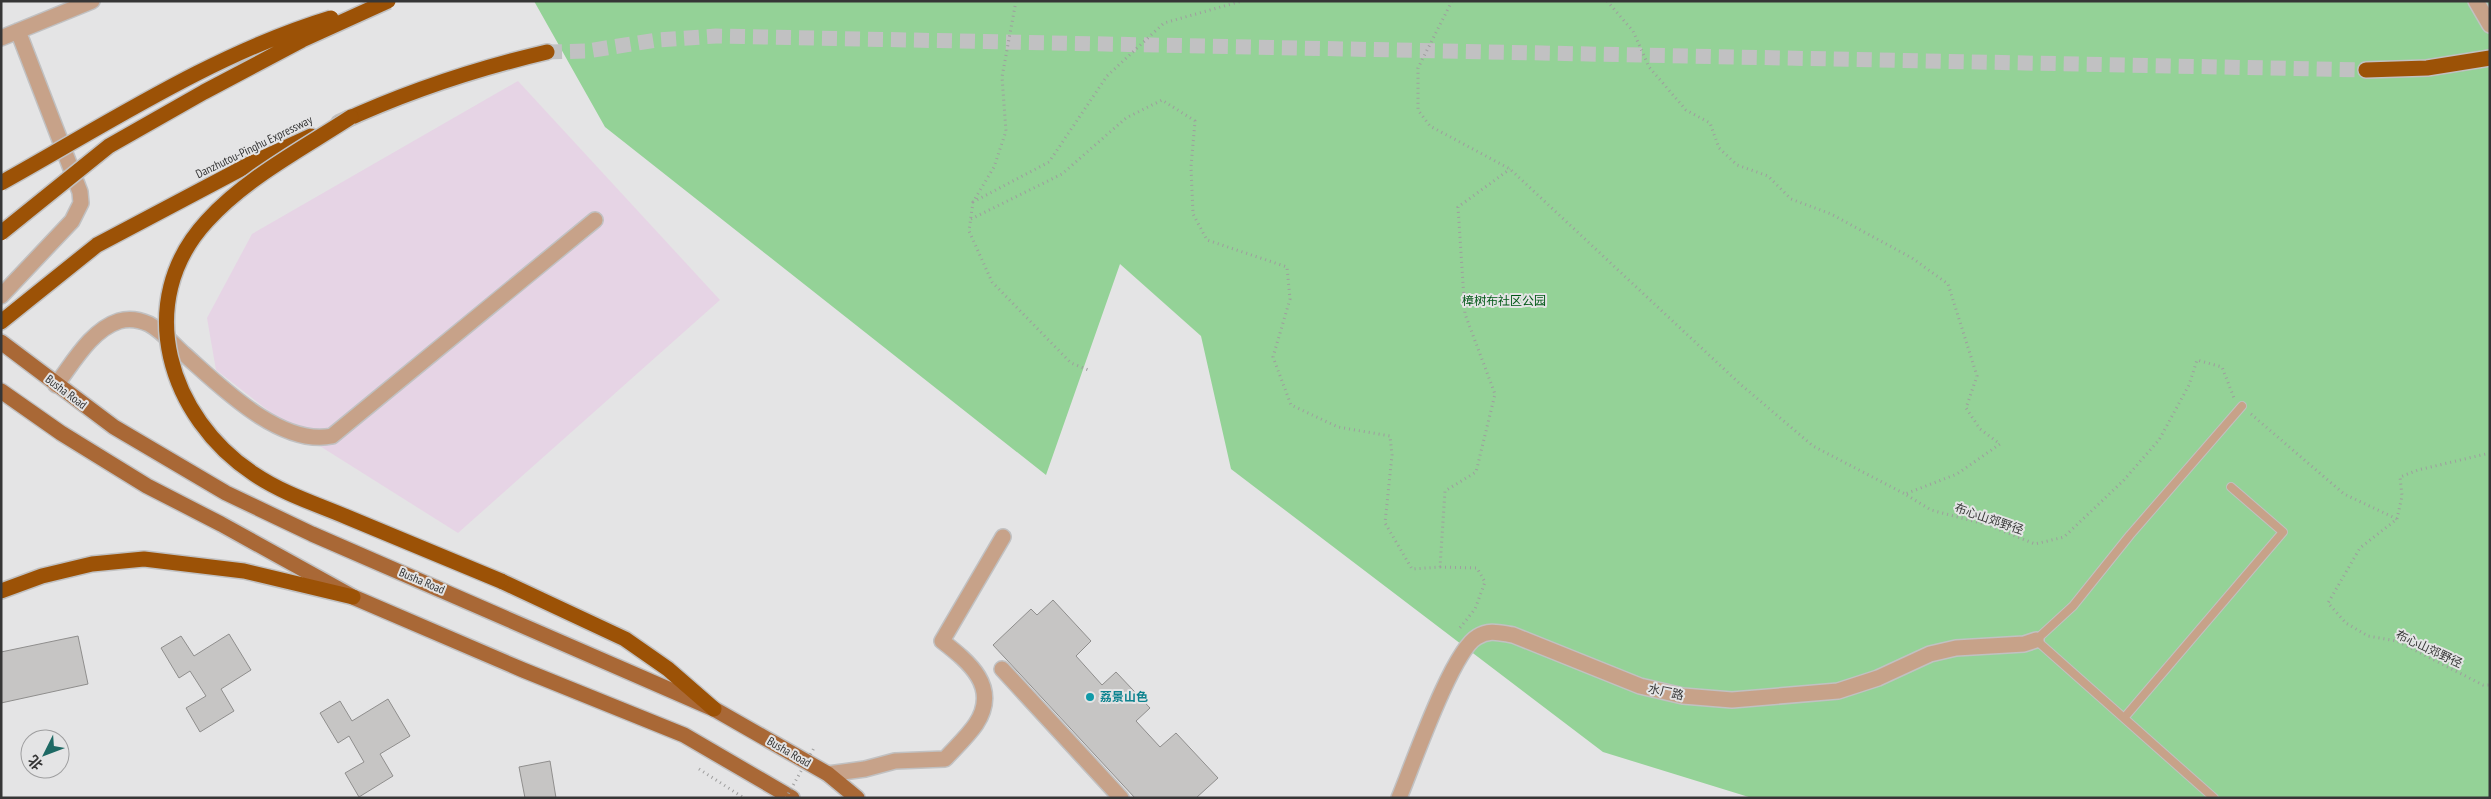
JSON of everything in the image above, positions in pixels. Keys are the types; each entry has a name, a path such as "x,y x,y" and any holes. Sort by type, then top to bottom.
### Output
{"highway":[{"path":"1,183 200,72 295,29 388,1"},
{"path":"1,233 109,146 204,92 302,40 388,1"},
{"name":"Danzhutou-Pinghu Expressway","path":"1,322 97,245 252,163 351,117 433,84 493,65 547,52"},
{"path":"2366,70 2428,68 2490,58"},
{"path":"351,117 261,176 226,202 206,221 186,248 174,275 166,306 166,330 172,369 186,400 206,431 230,456 255,474 294,495 501,581 625,639 668,669 714,709"},
{"path":"1,591 42,576 92,564 144,559 244,570 352,597"}],"main road":[{"name":"Busha Road","path":"1,342 114,427 226,493 312,534 714,709 828,774 857,798"},
{"path":"1,391 61,433 147,486 221,524 352,597 523,670 684,735 792,798"}],"street":[{"path":"1,38 92,1"},
{"path":"2476,1 2490,25"},
{"path":"1,296 72,221 81,203 80,192 18,31"},
{"path":"56,385 92,339 104,329 119,321 135,319 158,330 237,400 263,417 306,437 321,438 332,436 595,220"},
{"path":"828,774 865,769 895,761 945,759 976,724 984,707 984,692 981,679 964,658 942,641 1003,537"},
{"name":"水厂路","path":"1399,798 1452,669 1465,649 1476,637 1491,631 1513,635 1640,686 1683,696 1732,700 1838,691 1878,678 1930,654 1956,648 2024,644 2036,640"},
{"path":"1002,668 1121,798"}],"lane":[{"path":"2214,798 2036,640 2073,606 2130,535 2242,406"},
{"path":"2124,718 2283,532 2231,487"}],"path":[{"path":"1016,1 1002,77 1006,131 994,166 973,202 969,231 992,282 1071,363 1092,371"},
{"path":"973,202 1049,162 1107,76 1164,23 1242,1"},
{"path":"1452,1 1418,68 1418,110 1430,126 1510,169 1739,383 1813,446 1905,494 1957,474 2000,444 1980,429 1966,408 1977,376 1948,284 1912,258 1831,214 1792,199 1768,176 1737,165 1719,148 1710,123 1686,110 1649,67 1633,31 1607,1"},
{"path":"971,219 1062,174 1126,118 1162,100 1195,120 1191,167 1193,214 1207,240 1287,268 1290,299 1273,357 1291,405 1338,427 1390,436 1392,455 1385,523 1412,569 1440,567 1477,568 1485,582 1475,609 1454,636 1465,649"},
{"path":"1440,567 1445,491 1476,472 1495,394 1465,314 1458,207 1510,169"},
{"name":"布心山郊野径","path":"1905,494 1931,510 1988,525 2035,544 2064,537 2124,481 2159,440 2189,385 2197,360 2222,367 2235,400 2344,494 2397,519 2360,548 2328,603 2346,623 2368,636 2397,641 2483,685 2490,685"},
{"path":"2397,519 2402,496 2400,477 2418,470 2490,454"},
{"path":"786,798 814,748"},
{"path":"699,769 744,798"}],"shaded area":[{"path":"518,81 720,300 458,533 288,426 216,370 207,318 252,234"}],"green space":[{"name":"樟树布社区公园","path":"534,1 2490,1 2490,798 1752,798 1603,752 1231,469 1201,336 1120,264 1046,475 605,127"}],"building":[{"name":"荔景山色","path":"1053,600 1091,641 1076,656 1102,685 1116,672 1150,708 1136,721 1160,747 1176,733 1218,778 1196,798 1135,798 993,645 1031,609 1037,615"},
{"path":"229,634 251,670 221,689 234,711 200,732 186,708 206,696 190,671 179,678 161,648 181,636 194,656"},
{"path":"78,636 88,684 1,703 1,652"},
{"path":"388,699 410,736 380,754 393,776 359,797 345,773 364,762 349,736 338,743 320,713 340,701 352,721"},
{"path":"550,761 556,798 525,798 519,767"}],"tunnel":[{"path":"547,52 587,51 657,40 716,36 2366,70"}],"place":[{"name":"荔景山色","path":"1090,697"}]}
